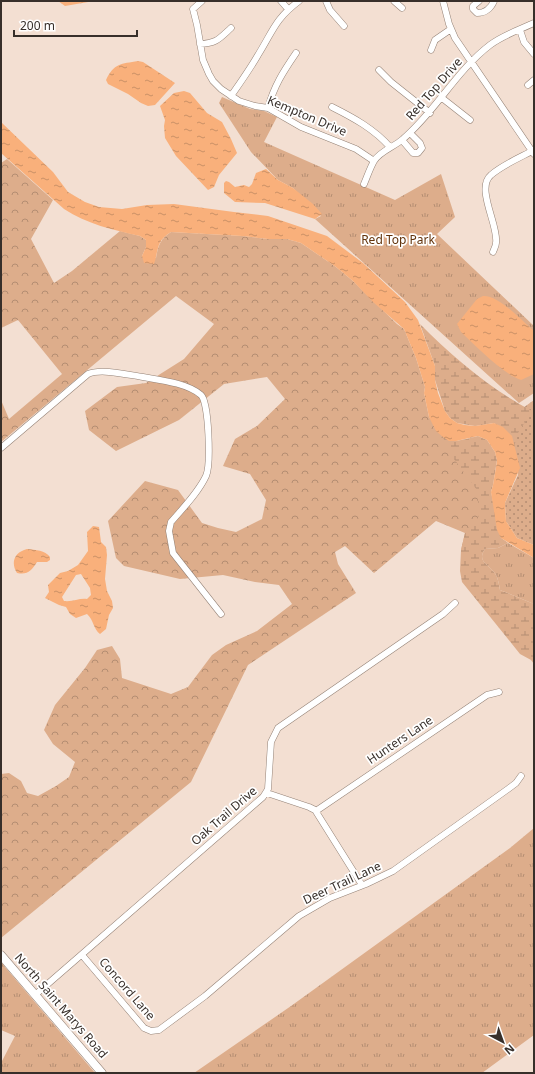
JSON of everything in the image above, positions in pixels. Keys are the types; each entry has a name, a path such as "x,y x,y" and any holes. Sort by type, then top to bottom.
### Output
{"main road":[{"name":"North Saint Marys Road","path":"1,955 102,1073"}],"street":[{"name":"Kempton Drive","path":"202,1 193,9 203,60 209,74 217,85 231,96 246,104 268,108 301,127 356,149 374,161"},
{"path":"281,1 288,9"},
{"path":"231,96 259,54 278,20 288,9 299,1"},
{"path":"326,1 330,10 344,26"},
{"path":"394,1 402,8"},
{"path":"443,1 455,38 533,151 496,171 490,175 487,180 486,191 496,243 493,252"},
{"path":"479,1 473,6 473,9 478,13 490,8 494,1"},
{"name":"Red Top Drive","path":"364,184 374,161 380,154 402,140 430,113 471,62 491,44 504,36 534,24"},
{"path":"200,44 211,43 217,40 231,28"},
{"path":"431,50 435,40 451,29"},
{"path":"520,30 524,42 534,54"},
{"path":"268,108 279,78 296,53"},
{"path":"379,70 391,82 430,113"},
{"path":"528,85 534,80"},
{"path":"442,98 470,120"},
{"path":"332,106 372,130 383,138 390,148"},
{"path":"402,140 413,153 418,153 422,148 420,143 410,133"},
{"path":"1,448 92,372 162,380 185,387 200,394 205,402 207,420 209,456 206,474 198,488 171,522 169,531 173,553 221,614"},
{"name":"Oak Trail Drive","path":"36,995 267,793 271,742 278,728 443,614 455,603"},
{"name":"Hunters Lane","path":"316,811 487,694 499,692"},
{"name":"Deer Trail Lane","path":"177,1016 205,996 299,916 330,898 386,874 404,863 516,783 520,776"},
{"path":"267,793 309,806 316,811 362,885"},
{"name":"Concord Lane","path":"82,955 147,1030 159,1030 177,1016"}],"green space":[{"name":"Red Top Park","path":"222,97 250,109 264,111 277,117 264,142 395,200 441,174 455,217 437,234 534,326 534,393 519,403 315,219 321,216 293,188 278,180 251,152 219,103"},
{"path":"7,159 53,200 31,239 54,283 72,271 120,231 140,236 146,240 146,247 142,256 156,258 160,243 164,237 171,232 242,236 268,239 287,239 301,243 336,267 404,329 416,358 425,387 424,393 429,417 456,441 501,538 508,543 461,550 465,533 436,521 374,573 345,546 335,552 338,564 356,593 248,665 191,782 1,938 1,774 9,773 21,781 27,793 38,796 69,777 75,762 53,744 44,730 55,705 85,668 97,650 112,646 120,659 122,678 171,694 188,687 212,655 226,645 257,631 292,604 279,585 255,582 223,575 180,579 124,566 116,558 108,521 145,481 178,490 202,523 236,532 262,519 266,500 250,474 223,466 235,439 257,426 285,399 267,377 224,384 179,420 116,451 89,430 85,411 117,387 146,383 184,359 214,324 176,296 1,442 1,400 9,419 62,374 18,320 1,328 1,163"},
{"path":"420,324 487,383 532,411 518,433 514,447 512,436 494,423 475,426 457,423 450,418 445,411 435,380 435,366"},
{"path":"534,400 534,545 517,538 506,521 505,503 518,475 514,447 502,423"},
{"path":"478,436 487,440 495,452 497,460 491,492 501,538 508,543 498,548 485,549 482,559 495,574 500,590 534,604 534,664 531,660 520,654 462,582 460,571 461,550 465,533 476,522 479,515 477,490 448,451 443,437 456,441"},
{"path":"508,543 534,558 534,604 500,590 495,574 482,559 485,549 498,548"},
{"path":"534,828 534,1035 482,1073 194,1073 291,1006 510,848"},
{"path":"1,961 95,1073 1,1073 1,1060 2,1061 15,1036 1,1030"}],"water":[{"path":"58,1 94,1 65,6"},
{"path":"138,61 143,62 175,83 155,105 148,106 141,103 128,94 108,84 106,80 115,67"},
{"path":"184,91 190,93 207,113 222,122 237,153 219,175 214,187 208,190 176,156 165,138 165,120 160,106 174,93"},
{"path":"1,122 53,172 68,192 85,202 99,207 122,209 147,205 174,204 268,216 327,236 363,263 405,302 418,320 435,366 435,380 438,393 445,411 450,418 457,423 465,425 475,426 494,423 503,427 512,436 520,468 505,503 506,521 517,538 534,545 534,558 501,538 497,530 491,492 497,461 495,452 487,440 478,436 449,441 436,431 429,417 424,393 425,387 416,358 404,329 336,267 301,243 287,239 171,232 160,242 154,264 144,263 142,256 146,247 146,240 140,236 91,223 64,209 1,153"},
{"path":"266,169 278,180 293,188 313,204 322,214 315,219 265,203 235,202 224,193 224,183 226,181 235,187 244,185 249,187 252,184 256,173"},
{"path":"483,296 489,297 503,304 534,331 534,374 521,380 514,377 490,359 461,332 457,324 477,299"},
{"path":"93,526 99,527 101,542 106,547 107,555 105,579 107,591 112,601 113,608 109,615 106,629 100,634 87,614 76,618 70,614 66,607 45,598 49,592 48,585 60,573 68,571 78,565 88,551 87,532","holes":["81,574 90,588 91,595 87,599 64,601 62,597 76,575"]},
{"path":"27,549 43,552 50,557 50,560 47,562 37,562 27,573 17,573 14,565 15,558 19,552"}]}
